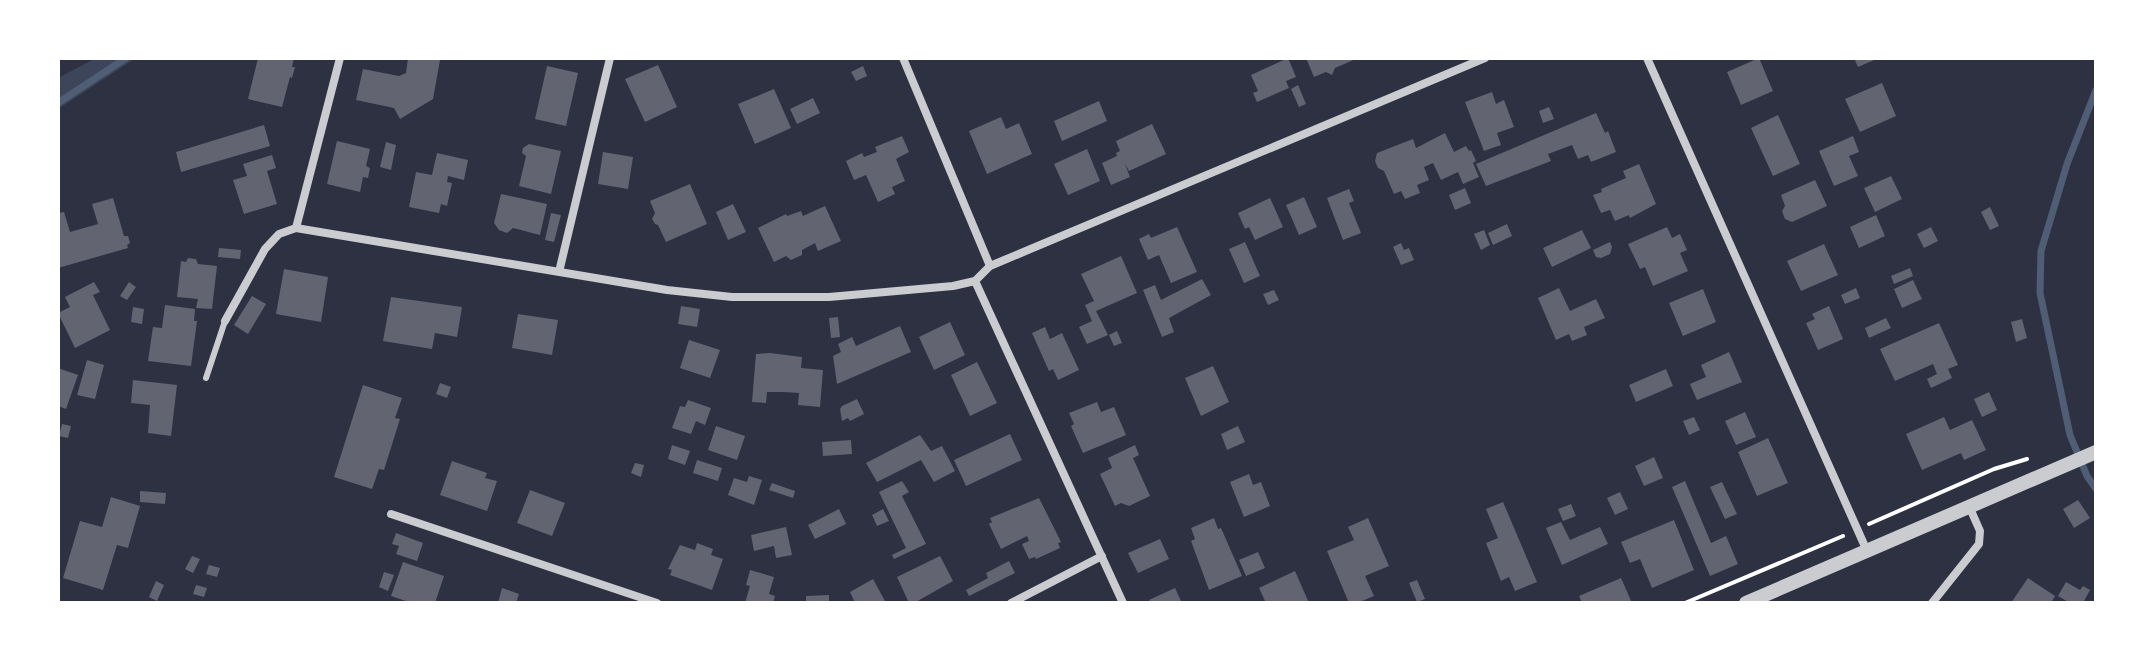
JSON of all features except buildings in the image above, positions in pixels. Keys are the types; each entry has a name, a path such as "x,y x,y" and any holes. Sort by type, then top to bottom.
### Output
{"street":[{"path":"296,228 340,58"},
{"path":"559,272 610,58"},
{"path":"903,58 990,266"},
{"path":"225,321 265,249 279,234 296,228 667,290 732,297 829,297 953,286 975,281 990,266 1485,58"},
{"path":"1647,58 1867,551"},
{"path":"975,281 1123,603"},
{"path":"1746,603 2096,452"},
{"path":"1932,603 1979,544 1980,531 1969,506"},
{"path":"391,514 657,603"},
{"path":"1011,603 1102,556"}],"lane":[{"path":"206,378 225,321"}],"path":[{"path":"1685,603 1994,469 2030,458"}],"shaded area":[{"path":"96,58 136,58 58,109 58,78"}],"waterway":[{"path":"58,103 126,58"},
{"path":"2096,90 2067,164 2041,251 2040,293 2070,435 2087,476 2096,489"}]}
